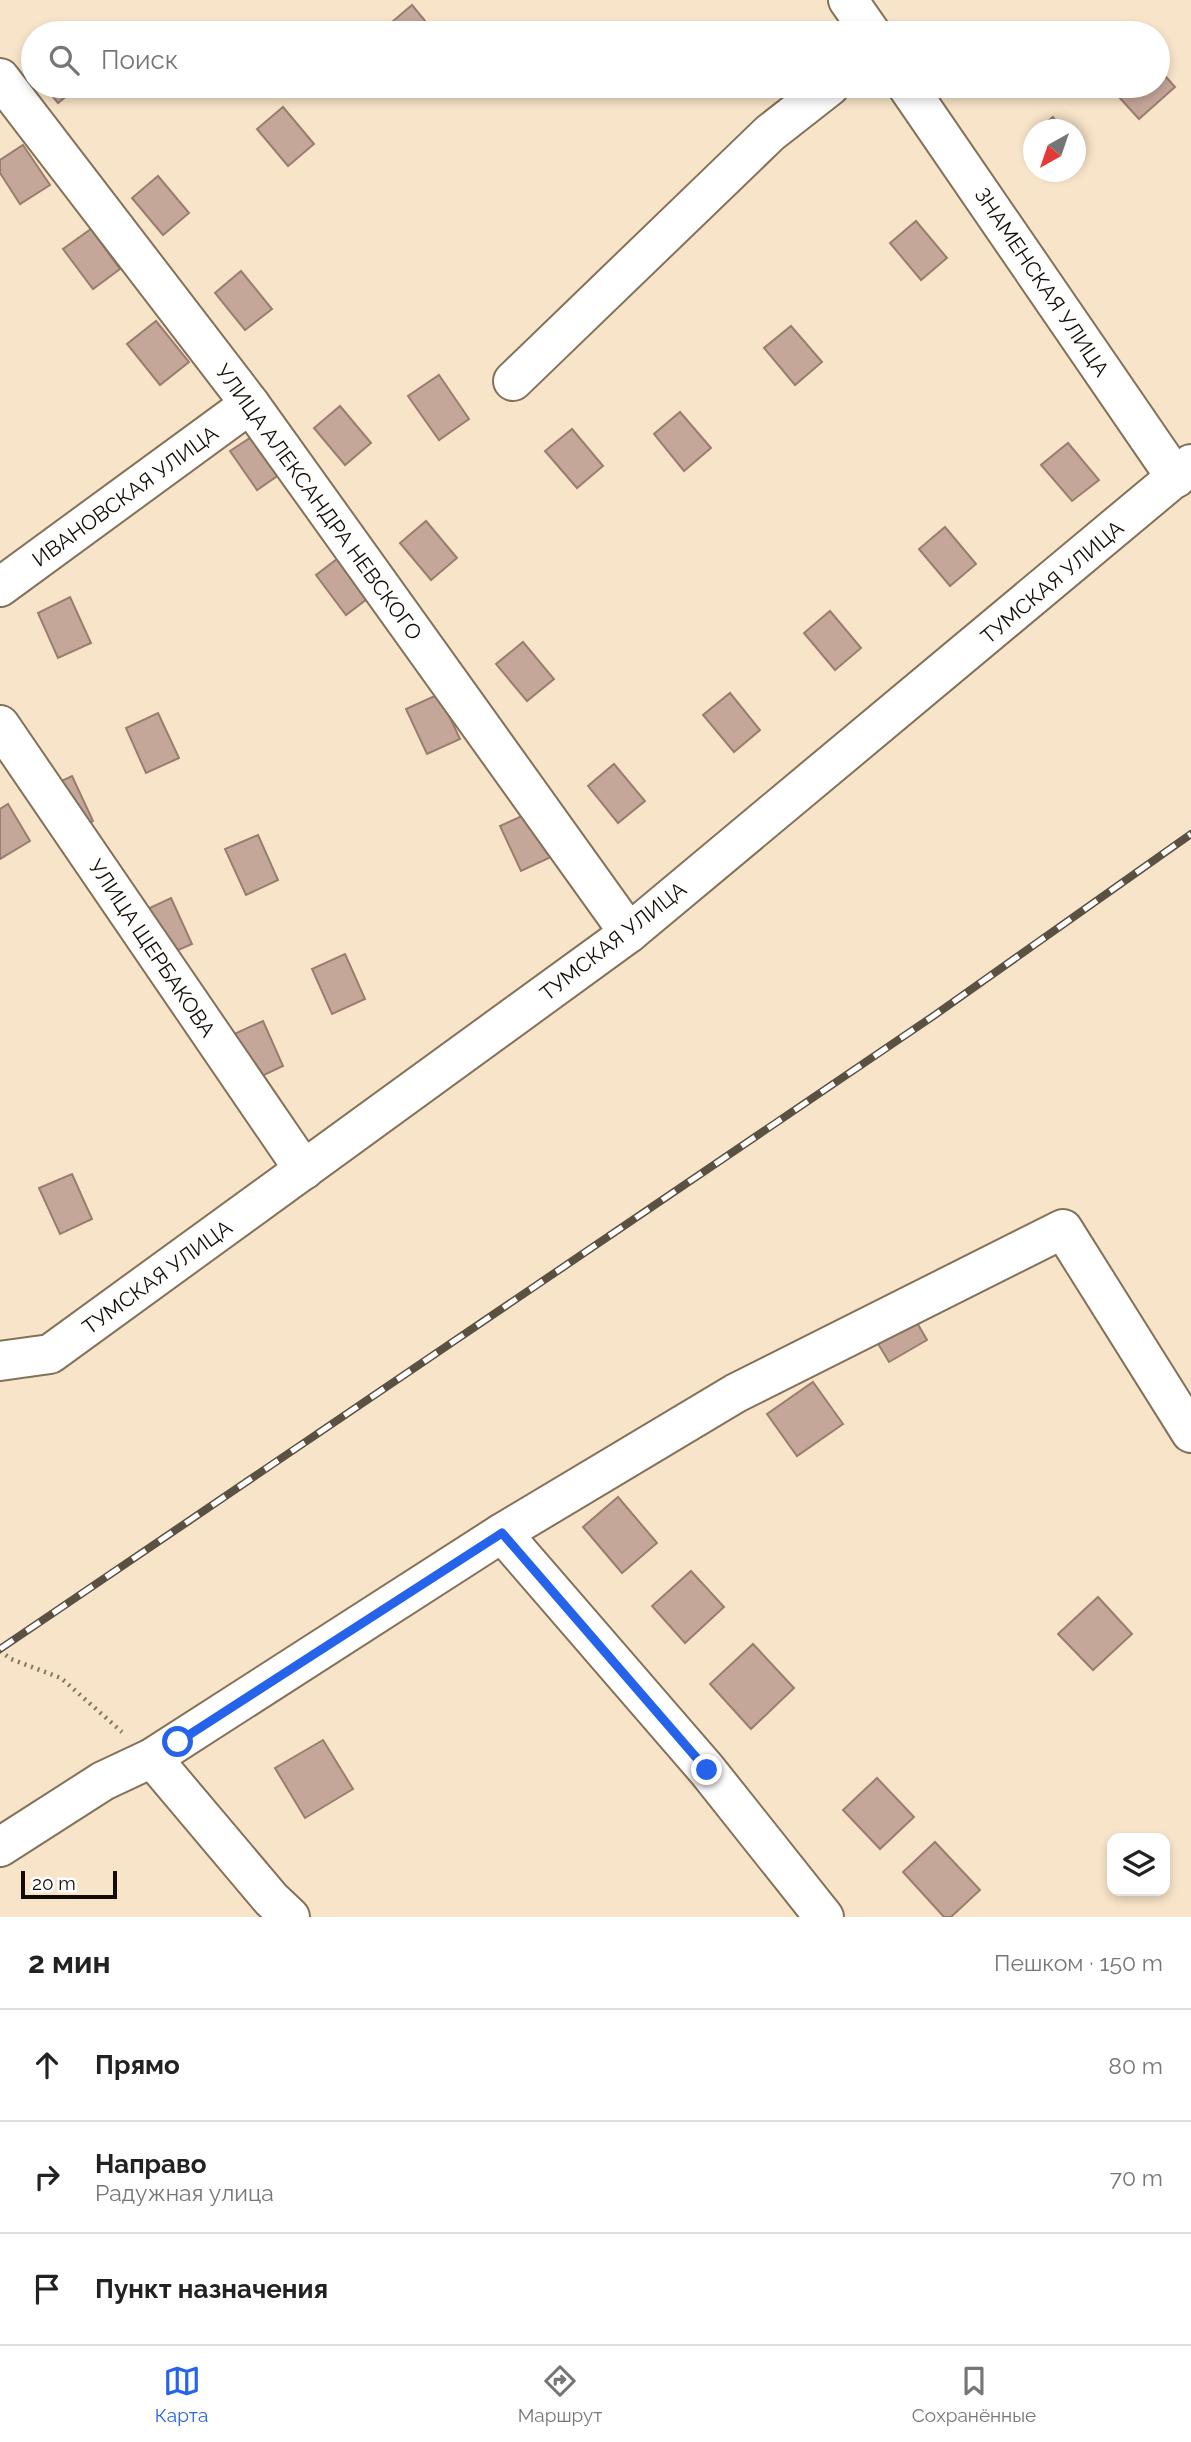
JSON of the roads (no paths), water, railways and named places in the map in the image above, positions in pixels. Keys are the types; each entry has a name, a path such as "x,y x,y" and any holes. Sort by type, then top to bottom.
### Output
{"street":[{"path":"848,0 863,21"},
{"name":"УЛИЦА АЛЕКСАНДРА НЕВСКОГО","path":"0,78 250,404 629,933"},
{"path":"513,381 770,133 815,98"},
{"name":"ЗНАМЕНСКАЯ УЛИЦА","path":"916,98 1184,471"},
{"name":"ИВАНОВСКАЯ УЛИЦА","path":"0,587 250,404"},
{"name":"ТУМСКАЯ УЛИЦА","path":"0,1361 50,1354 629,933 1184,471"},
{"name":"УЛИЦА ЩЕРБАКОВА","path":"0,725 304,1170"},
{"path":"0,1847 103,1781 152,1758 502,1533 736,1393 1063,1229 1191,1433"},
{"path":"502,1533 707,1770 824,1917"},
{"path":"152,1758 271,1899 290,1917"}],"railway":[{"path":"0,1649 932,1017 1191,834"}]}
